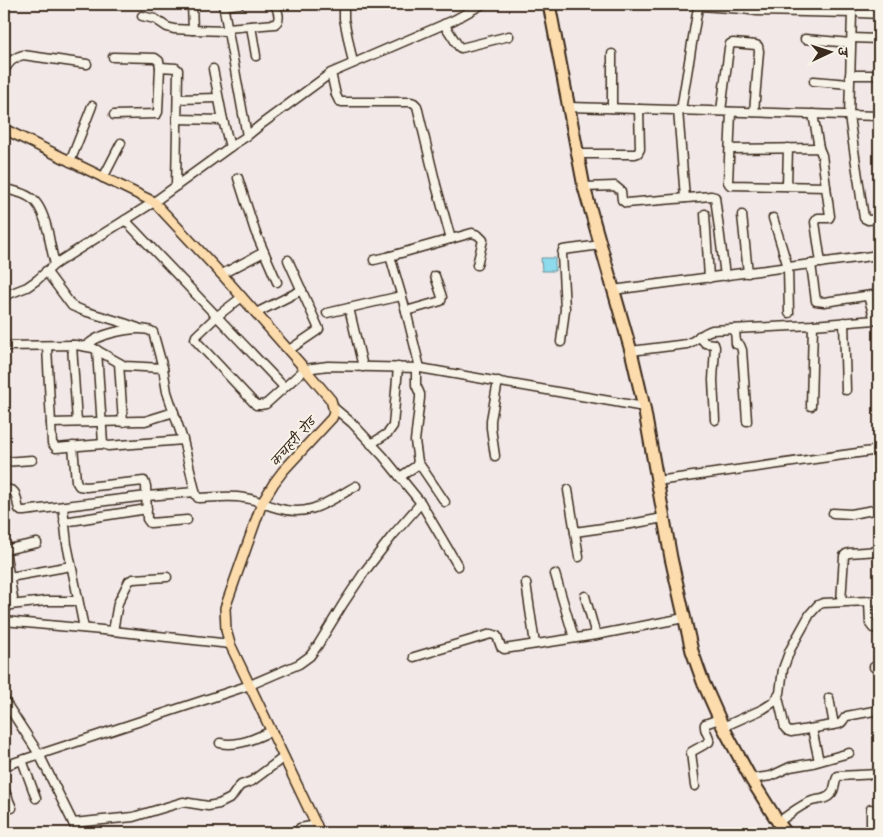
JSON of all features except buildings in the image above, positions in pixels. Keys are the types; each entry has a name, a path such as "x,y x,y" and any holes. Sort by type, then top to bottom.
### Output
{"highway":[{"path":"549,4 584,187 631,351 644,406 663,518 692,651 721,723 751,778 786,833"}],"main road":[{"path":"4,129 154,202 222,274 289,350 330,400 333,407"},
{"name":"कचहरी रोड","path":"318,829 230,644 226,630 225,608 262,503 283,471 332,418 334,413 333,407"}],"street":[{"path":"192,4 193,30"},
{"path":"240,4 223,5 247,136"},
{"path":"142,16 155,19 174,29 227,30 275,24 279,18 275,4"},
{"path":"344,4 344,19 353,63"},
{"path":"4,296 27,287 55,264 154,202 332,73 444,24 483,4"},
{"path":"861,4 856,13 852,41 848,116 864,218 868,220 879,219"},
{"path":"685,198 680,110 698,8 701,6 743,6 775,12 879,14"},
{"path":"444,24 461,48 509,36"},
{"path":"251,26 256,56"},
{"path":"805,38 852,41 879,39"},
{"path":"721,112 729,48 730,44 733,43 758,46 754,112"},
{"path":"612,54 612,108"},
{"path":"4,71 11,61 23,55 87,64"},
{"path":"113,57 155,58 159,61 160,68 157,114 114,115"},
{"path":"160,68 176,68 178,70 176,186"},
{"path":"213,69 230,147"},
{"path":"332,73 339,101 411,102 417,106 450,239"},
{"path":"850,75 879,75"},
{"path":"814,81 850,84"},
{"path":"178,99 218,98"},
{"path":"70,162 92,106"},
{"path":"569,107 879,116"},
{"path":"577,154 638,153 640,149 639,109"},
{"path":"731,112 728,182 730,185 826,186"},
{"path":"813,114 822,155 830,216 829,218 818,218 815,222 821,263"},
{"path":"178,119 223,120"},
{"path":"104,178 120,142"},
{"path":"787,186 788,148"},
{"path":"730,149 819,148"},
{"path":"238,178 255,231 277,282"},
{"path":"584,187 615,186 621,191 622,200 626,202 715,197 725,276"},
{"path":"4,189 27,196 40,207 44,216 55,264"},
{"path":"705,214 709,278"},
{"path":"742,215 748,273"},
{"path":"773,218 788,268 788,313"},
{"path":"124,220 284,387"},
{"path":"374,260 472,233 483,240 477,265"},
{"path":"561,342 565,309 563,250 600,245"},
{"path":"222,274 264,252"},
{"path":"613,290 879,255"},
{"path":"390,256 406,311 418,368 416,385 420,394 415,441 418,462 445,502"},
{"path":"288,260 319,328 289,350"},
{"path":"811,264 816,301 824,302 879,294"},
{"path":"46,271 72,306 141,330"},
{"path":"406,311 441,301 442,297 435,276"},
{"path":"256,313 302,290"},
{"path":"327,313 401,296"},
{"path":"631,351 687,344 694,342 703,333 712,330 877,321 868,296"},
{"path":"242,297 216,317 195,339 256,405 266,404 305,369 328,366 418,368 644,406"},
{"path":"349,308 363,367"},
{"path":"844,322 846,390"},
{"path":"811,406 813,325"},
{"path":"735,329 736,344 740,345 742,350 747,421"},
{"path":"86,346 100,337 130,330 150,330 153,332 166,387 183,440 196,497 238,497 295,512 321,505 356,486"},
{"path":"699,336 704,343 714,344 715,346 713,380 715,420"},
{"path":"72,345 77,422"},
{"path":"4,346 86,346 125,366 162,368"},
{"path":"47,346 52,443 56,448 183,440"},
{"path":"97,350 103,444"},
{"path":"119,362 123,422"},
{"path":"371,444 388,433 393,426 398,367"},
{"path":"495,456 491,420 498,381"},
{"path":"333,407 348,419 371,444 421,503 458,566"},
{"path":"51,423 145,421 174,412"},
{"path":"73,446 76,481 79,486 144,482 150,523 187,520"},
{"path":"657,481 879,450"},
{"path":"4,462 32,460"},
{"path":"400,477 416,466 418,462"},
{"path":"4,490 14,491 20,511 195,492"},
{"path":"568,490 579,557"},
{"path":"4,766 250,685 299,664 310,656 365,571 398,528 421,503"},
{"path":"63,506 71,566 84,628"},
{"path":"64,522 147,509"},
{"path":"833,513 851,514 879,509"},
{"path":"575,532 663,518"},
{"path":"7,607 13,598 4,550 37,543"},
{"path":"840,602 844,556 849,553 879,551"},
{"path":"10,577 71,566"},
{"path":"555,574 574,638"},
{"path":"113,631 118,603 129,580 167,577"},
{"path":"526,583 535,644"},
{"path":"585,596 596,635"},
{"path":"7,607 46,601 78,600"},
{"path":"695,786 691,752 709,742 704,728 705,724 721,723 770,705 778,697 787,660 810,614 818,605 824,603 870,602 879,600"},
{"path":"870,602 870,624 873,628 879,627"},
{"path":"414,657 491,634 497,636 501,648 504,649 596,635 684,618"},
{"path":"4,621 230,644"},
{"path":"778,697 784,724 788,731 791,732 834,725 841,723 846,716 879,710"},
{"path":"829,698 834,725"},
{"path":"4,700 39,754 78,833"},
{"path":"812,729 819,762"},
{"path":"220,743 243,743 272,732"},
{"path":"751,778 771,776 790,767 819,762 849,753"},
{"path":"73,823 133,817 184,802 208,806 218,804 232,798 241,785 252,781 284,757"},
{"path":"22,760 36,798"},
{"path":"778,822 810,802 830,795 838,776 879,774"},
{"path":"4,789 12,808"},
{"path":"871,809 871,833"},
{"path":"297,833 300,828 318,829"}],"water":[{"path":"541,258 555,258 555,271 542,271"}]}
